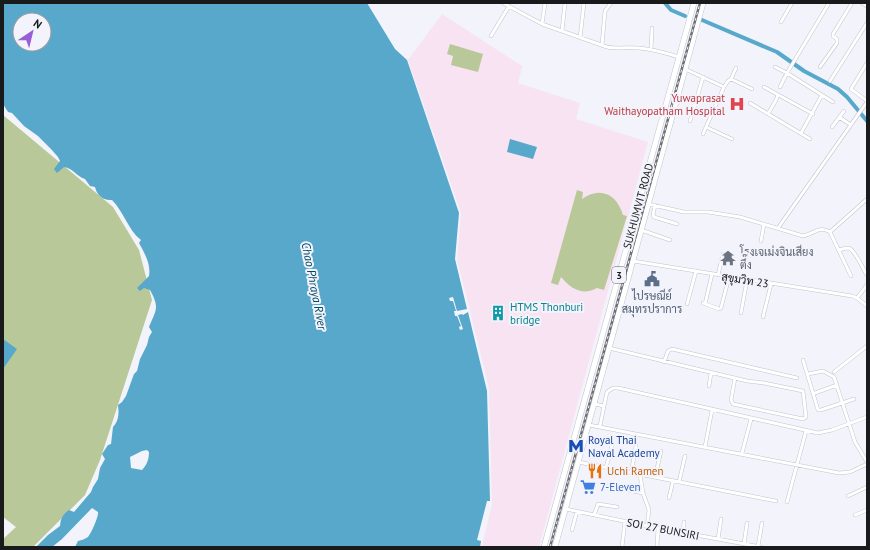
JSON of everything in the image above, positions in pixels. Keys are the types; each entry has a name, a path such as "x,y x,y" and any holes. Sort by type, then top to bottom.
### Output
{"highway":[{"name":"SUKHUMVIT ROAD","path":"544,547 694,3"},
{"name":"SUKHUMVIT ROAD","path":"556,547 703,3"},
{"path":"595,364 604,369"},
{"path":"591,378 602,376"}],"street":[{"path":"542,24 545,3"},
{"path":"562,31 565,3"},
{"path":"580,38 584,3"},
{"path":"602,45 606,11 611,3"},
{"path":"781,22 792,3"},
{"path":"780,87 829,3"},
{"path":"820,67 837,43 837,39 833,34 852,3"},
{"path":"862,3 867,6"},
{"path":"491,36 506,4 542,24 602,45 615,48 639,48 679,57"},
{"path":"830,81 867,23"},
{"path":"651,50 652,28"},
{"path":"778,228 867,101 851,89 851,86 867,63"},
{"path":"775,67 833,102"},
{"path":"702,134 724,87 731,79 736,68"},
{"path":"685,69 724,87"},
{"path":"690,121 703,78"},
{"path":"731,79 752,90"},
{"path":"764,87 813,114"},
{"path":"768,114 778,94"},
{"path":"801,133 813,114 822,95"},
{"path":"750,103 810,139"},
{"path":"832,127 844,111"},
{"path":"839,117 851,125"},
{"path":"706,127 732,139"},
{"path":"830,232 867,199"},
{"path":"648,204 684,212 708,212 734,216 803,236 808,235 818,229 826,230 830,232 851,276"},
{"path":"655,205 652,215 654,217 677,224"},
{"path":"761,241 764,224"},
{"path":"641,230 670,240"},
{"path":"839,250 847,248 851,249 867,276"},
{"path":"718,275 723,254"},
{"name":"สุขุมวิท 23","path":"633,261 856,298"},
{"path":"687,304 696,272"},
{"path":"712,274 704,304 720,309 729,277"},
{"path":"741,313 747,280"},
{"path":"764,317 771,284"},
{"path":"867,285 856,298 867,306"},
{"path":"834,372 867,346"},
{"path":"609,348 735,378 803,391 806,417 803,419 733,404 732,400 735,378"},
{"path":"664,362 668,352 672,349 797,378"},
{"path":"803,360 818,410 854,399"},
{"path":"588,425 600,426 845,473 858,469 867,463 855,442 848,424 843,403 834,377 823,371 808,374"},
{"path":"709,386 711,372"},
{"path":"815,392 837,386"},
{"path":"600,426 607,392 613,388 806,431 823,432 867,417"},
{"path":"594,404 604,406"},
{"path":"705,447 712,410"},
{"path":"742,453 751,419"},
{"path":"787,502 806,431"},
{"path":"606,468 612,444"},
{"path":"631,473 636,446"},
{"path":"655,478 661,451"},
{"path":"679,482 685,456"},
{"path":"578,462 776,501"},
{"path":"640,474 643,493 649,510 647,526"},
{"path":"669,498 673,481"},
{"path":"603,485 643,493"},
{"path":"848,496 867,487"},
{"path":"594,515 598,504 618,507"},
{"name":"SOI 27 BUNSIRI","path":"566,509 718,539 737,545 744,544 759,547"},
{"path":"855,515 867,510"},
{"path":"572,530 577,511"},
{"path":"718,539 721,519"},
{"path":"622,547 625,521"},
{"path":"682,532 684,522"},
{"path":"744,544 747,523"},
{"path":"759,547 762,523"},
{"path":"657,547 658,528"}],"shaded area":[{"name":"Royal Thai Naval Academy","path":"442,14 522,66 523,64 518,83 580,103 576,119 648,142 539,547 482,547 492,504 489,388 457,259 461,213 408,60"}],"green space":[{"path":"450,44 483,54 478,72 451,65 453,56 447,54"},
{"path":"3,115 113,207 139,250 152,300 100,460 85,495 33,547 3,547 3,539 16,527 3,517"},
{"path":"577,190 583,192 582,199 595,193 607,194 617,202 623,215 627,216 604,290 597,288 587,291 578,290 569,285 561,277 558,285 551,283"}],"water":[{"name":"Chao Phraya River","path":"3,3 367,3 395,49 407,60 459,213 455,259 467,309 457,311 453,297 449,298 450,301 453,301 456,311 454,311 455,316 457,316 461,326 459,327 460,330 463,329 458,315 463,315 468,312 487,391 490,501 487,501 477,540 481,541 480,547 75,547 78,541 88,537 91,532 98,512 92,508 62,539 52,547 36,547 60,526 61,519 65,513 69,510 74,512 91,492 98,479 100,468 105,459 102,454 108,445 111,444 113,427 118,416 118,405 126,396 152,332 149,327 155,313 156,305 150,290 144,288 140,291 137,288 149,276 148,263 139,243 141,240 133,231 120,210 112,200 106,200 101,197 97,193 95,187 90,186 85,179 70,169 64,167 57,173 54,169 60,161 58,157 38,136 24,126 12,113 8,112 3,104","holes":["147,450 149,452 149,457 142,470 131,468 130,457 142,451"]},
{"path":"510,139 537,147 533,159 507,152"},
{"path":"3,339 17,349 3,369"}],"waterway":[{"path":"665,3 671,10 685,16"},
{"path":"702,20 777,52 804,71 838,89 847,97 867,121"}],"railway":[{"path":"550,547 700,3"}],"place":[{"name":"Yuwaprasat Waithayopatham Hospital","path":"737,104"},
{"name":"โรงเจเม่งจินเสียง ตึ๊ง","path":"728,258"},
{"name":"ไปรษณีย์ สมุทรปราการ","path":"652,279"},
{"name":"HTMS Thonburi bridge","path":"498,313"},
{"name":"Royal Thai Naval Academy","path":"576,446"},
{"name":"Uchi Ramen","path":"595,471"},
{"name":"7-Eleven","path":"588,487"}]}
